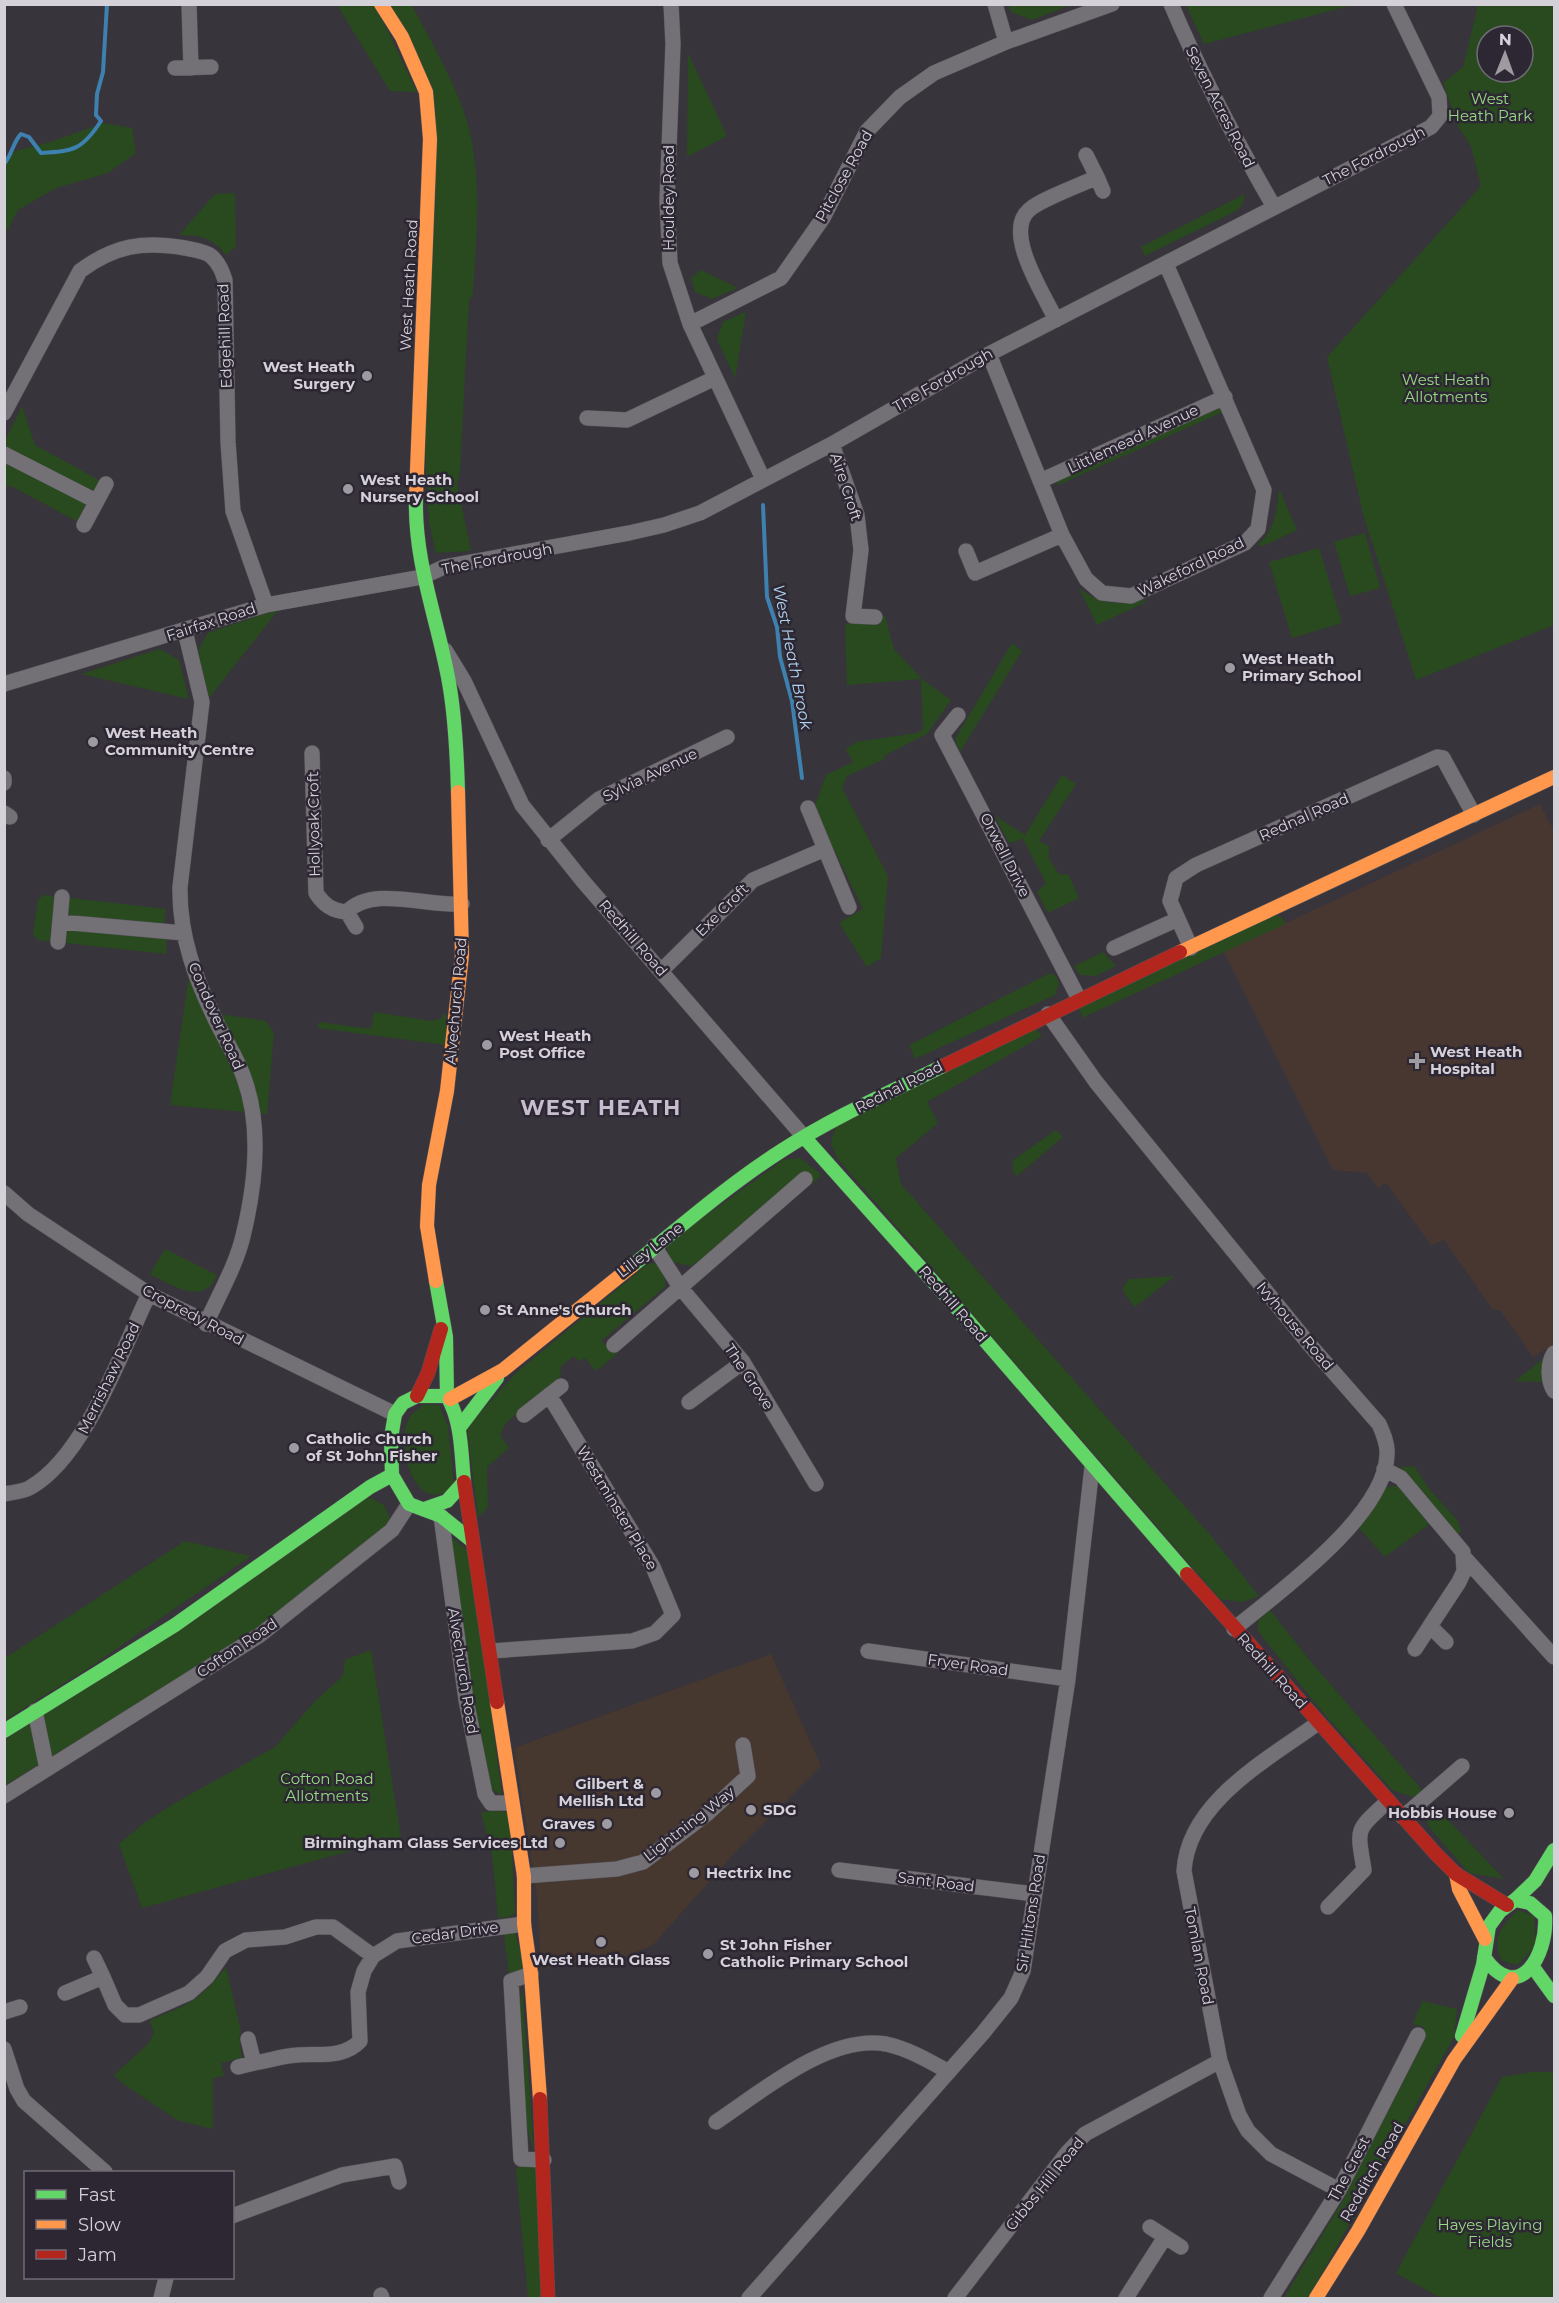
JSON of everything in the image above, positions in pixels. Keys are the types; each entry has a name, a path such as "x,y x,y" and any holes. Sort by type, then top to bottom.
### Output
{"main road":[{"name":"West Heath Road","path":"381,4 402,37 426,92 430,139 426,291 415,478 415,523 422,577"},
{"name":"Redhill Road","path":"422,577 441,643"},
{"name":"Alvechurch Road","path":"441,643 452,719 462,904 462,955 447,1091 429,1185 427,1226 448,1357 448,1397"},
{"name":"Rednal Road","path":"804,1137 904,1083 1079,999 1554,777"},
{"name":"Redhill Road","path":"804,1137 962,1314 1234,1629 1388,1801 1456,1874 1511,1903"},
{"name":"Lilley Lane","path":"448,1397 502,1370 654,1246 779,1152 804,1137"},
{"name":"Alvechurch Road","path":"417,1396 428,1373 443,1321"},
{"name":"Alvechurch Road","path":"448,1357 460,1385 466,1390"},
{"name":"Lilley Lane","path":"459,1428 502,1370"},
{"path":"424,1509 436,1508 447,1502 464,1482 459,1428 448,1397 417,1396 403,1403 395,1414 391,1438 392,1475 409,1504 441,1515 471,1540"},
{"path":"4,1731 175,1625 370,1487 392,1475"},
{"name":"Alvechurch Road","path":"464,1482 471,1540 491,1650 524,1876 524,1924 531,1974 544,2160 548,2298"},
{"path":"1551,1902 1545,1916 1545,1947 1533,1967 1512,1978 1493,1971 1484,1957 1485,1938 1493,1919 1535,1881 1554,1850"},
{"name":"Redhill Road","path":"1456,1874 1459,1889 1485,1938"},
{"path":"1511,1903 1530,1903 1545,1916"},
{"name":"Redditch Road","path":"1454,2060 1484,1957"},
{"path":"1533,1967 1554,1996"},
{"name":"Redditch Road","path":"1316,2298 1358,2231 1454,2060 1512,1978"}],"street":[{"path":"189,4 191,68"},
{"name":"Houldey Road","path":"671,4 673,44 667,239 675,286 690,324 763,479"},
{"path":"995,4 1006,42"},
{"name":"Pitclose Road","path":"690,324 781,278 823,218 867,131 900,98 934,73 1006,42 1112,4"},
{"name":"Seven Acres Road","path":"1171,4 1193,58 1274,207"},
{"name":"The Fordrough","path":"422,577 444,567 664,525 700,513 832,444 989,354 1431,127 1440,116 1439,97 1394,4"},
{"path":"175,68 211,67"},
{"path":"1056,320 1020,245 1020,224 1029,209 1100,184 1086,155"},
{"name":"Edgehill Road","path":"4,412 80,271 100,256 129,246 169,246 210,254 225,280 228,442 233,511 266,605"},
{"name":"Wakeford Road","path":"989,354 1062,535 1086,579 1102,593 1116,597 1131,596 1245,543 1258,530 1264,490 1226,397 1166,264"},
{"path":"587,418 627,420 715,378"},
{"name":"Littlemead Avenue","path":"1040,481 1226,397"},
{"name":"Aire Croft","path":"832,444 857,515 861,550 853,616 875,616"},
{"path":"4,454 96,501"},
{"path":"84,525 106,484"},
{"path":"966,551 975,573 1062,535"},
{"name":"Fairfax Road","path":"4,684 266,605 422,577"},
{"name":"Condover Road","path":"185,631 202,702 180,887 180,914 191,961 245,1079 252,1112 255,1157 243,1238 206,1324"},
{"name":"Redhill Road","path":"441,643 464,681 522,806 548,840 804,1137"},
{"path":"452,719 478,715"},
{"name":"Orwell Drive","path":"958,715 942,735 1079,999"},
{"name":"Sylvia Avenue","path":"548,840 598,799 727,737"},
{"name":"Hollyoak Croft","path":"312,753 316,893 329,908 347,912"},
{"name":"Rednal Road","path":"1191,948 1170,901 1176,878 1189,869 1437,757 1443,758 1474,815"},
{"path":"4,778 4,783"},
{"path":"808,808 849,908"},
{"name":"Exe Croft","path":"662,970 753,880 825,849"},
{"path":"58,942 62,897"},
{"path":"356,927 347,912 355,903 363,901 410,898 432,904 462,904"},
{"path":"1114,948 1178,919"},
{"path":"61,922 184,933"},
{"name":"Ivyhouse Road","path":"1048,1014 1096,1082 1310,1344 1379,1424 1388,1454 1371,1498 1336,1543 1234,1629"},
{"path":"614,1345 805,1179"},
{"name":"Cropredy Road","path":"4,1193 28,1215 149,1294 206,1324 395,1414"},
{"name":"The Grove","path":"654,1246 681,1287 742,1362 816,1484"},
{"name":"Merrishaw Road","path":"4,1494 29,1488 59,1465 81,1436 149,1294"},
{"path":"1554,1353 1551,1358 1550,1382 1554,1391"},
{"path":"689,1402 742,1362"},
{"name":"Westminster Place","path":"491,1650 632,1641 655,1633 673,1615 653,1567 555,1390 524,1415"},
{"name":"Sir Hiltons Road","path":"749,2298 949,2072 1011,1998 1018,1986 1023,1971 1068,1679 1092,1467"},
{"path":"1384,1469 1401,1478 1458,1544 1464,1557 1554,1657"},
{"name":"Cofton Road","path":"4,1797 260,1635 392,1530 409,1504"},
{"name":"Alvechurch Road","path":"441,1515 466,1700 484,1794 492,1803 512,1803"},
{"path":"1415,1649 1459,1582 1464,1571 1464,1557"},
{"path":"1430,1626 1446,1642"},
{"name":"Fryer Road","path":"868,1651 1068,1679"},
{"path":"35,1711 47,1769"},
{"name":"Tomlan Road","path":"1317,1723 1232,1787 1208,1814 1188,1844 1185,1879 1220,2061 1239,2115 1259,2144 1270,2154 1339,2190"},
{"name":"Lightning Way","path":"524,1876 617,1869 643,1862 708,1813 748,1776 743,1745"},
{"path":"1403,1817 1462,1766"},
{"path":"1328,1907 1344,1900 1364,1870 1357,1839 1364,1823 1388,1801"},
{"name":"Sant Road","path":"839,1870 1034,1894"},
{"name":"Cedar Drive","path":"373,1956 397,1941 524,1924"},
{"path":"94,1958 115,2006 125,2015 139,2015 189,1993 207,1977 225,1951 246,1940 285,1937 316,1927 333,1927 373,1956 364,1971 358,1992 360,2041 354,2047 340,2053 296,2055 238,2067"},
{"path":"531,1974 511,1981 521,2158 544,2160"},
{"path":"64,1993 103,1977"},
{"path":"4,2012 20,2007"},
{"name":"The Crest","path":"1271,2298 1339,2190 1418,2035"},
{"path":"248,2039 254,2063"},
{"path":"716,2121 818,2056 852,2045 884,2044 909,2051 949,2072"},
{"path":"4,2049 17,2089 24,2101 104,2171"},
{"name":"Gibbs Hill Road","path":"955,2298 1067,2153 1085,2134 1220,2061"},
{"path":"234,2215 342,2175 395,2166 399,2182"},
{"path":"1150,2227 1181,2247"},
{"path":"1126,2298 1165,2237"},
{"path":"161,2298 166,2279"}],"shaded area":[{"name":"West Heath Hospital","path":"1540,804 1554,831 1554,1344 1533,1357 1500,1310 1493,1310 1444,1240 1431,1245 1386,1183 1378,1188 1367,1173 1333,1170 1224,952"},
{"path":"771,1654 821,1766 740,1847 653,1945 619,1959 541,1969 537,1896 514,1748"}],"green space":[{"path":"1009,4 1071,5 1032,20 1011,12"},
{"path":"337,5 375,5 417,92 390,91"},
{"path":"391,5 412,5 459,98 474,157 477,203 476,250 473,295 469,300 460,471 457,484 471,551 436,553 429,523 425,450 436,141"},
{"path":"1186,5 1353,5 1204,44"},
{"name":"West Heath Allotments","path":"1478,5 1554,5 1554,625 1416,680 1363,514 1327,357 1481,186 1471,146 1459,128 1443,83 1463,67"},
{"path":"688,53 727,136 687,157"},
{"path":"104,123 132,128 136,153 108,173 56,188 18,210 5,234 5,161 11,152 50,142"},
{"path":"235,193 236,246 226,255 211,241 179,235 215,194"},
{"path":"1245,194 1238,210 1145,256 1141,247"},
{"path":"701,270 738,288 712,299 695,292 691,278"},
{"path":"746,312 735,378 717,339 723,322"},
{"path":"1218,402 1223,412 1058,485 1054,477"},
{"path":"22,406 35,445 106,484 84,525 11,486 5,487 5,441"},
{"path":"1279,489 1297,530 1263,546 1257,545 1268,534 1271,527 1276,513"},
{"path":"1365,533 1380,588 1350,596 1334,542"},
{"path":"1319,548 1342,623 1292,638 1269,562"},
{"path":"1079,588 1094,597 1109,602 1125,603 1142,600 1146,602 1097,625"},
{"path":"279,609 209,698 198,650 208,633"},
{"path":"853,616 885,616 894,649 922,679 951,700 927,734 884,756 885,759 847,776 842,788 888,876 881,958 867,967 839,923 863,909 814,808 826,775 853,762 846,749 856,742 917,733 923,729 921,679 847,685 845,626"},
{"path":"1012,643 1022,651 960,752 955,739"},
{"path":"160,649 179,660 189,699 81,674"},
{"path":"1062,775 1076,784 1039,841 1049,846 1049,859 1059,874 1069,875 1079,898 1048,913 1037,892 1046,883 1023,839 1009,843 995,816 1025,835"},
{"path":"44,895 166,909 163,931 167,932 166,954 38,940 33,934 38,899"},
{"path":"1275,915 1282,917 1285,924 1082,1018 1079,1006"},
{"path":"1103,952 1116,966 1095,976 1080,975 1074,966"},
{"path":"191,961 212,1013 266,1021 274,1033 267,1114 170,1105"},
{"path":"1050,973 1056,976 1059,983 1055,995 915,1059 909,1045"},
{"path":"374,1012 431,1021 442,1018 443,1013 446,1015 446,1045 318,1028 319,1022 371,1029"},
{"path":"1035,1028 1042,1036 927,1102 938,1123 896,1158 901,1184 1211,1536 1259,1596 1243,1602 1220,1599 837,1158 831,1143 836,1126"},
{"path":"1056,1130 1063,1137 1017,1176 1013,1172 1013,1160"},
{"path":"800,1158 822,1175 811,1185 803,1174 712,1252 691,1266 673,1262 667,1256 668,1243 783,1160"},
{"path":"165,1249 217,1275 211,1285 196,1292 186,1291 150,1274"},
{"path":"649,1263 658,1264 665,1276 665,1287 601,1341 617,1354 596,1371 585,1358 579,1361 574,1356 560,1367 561,1376 505,1424 500,1435 509,1448 487,1467 488,1507 478,1517 467,1427 517,1372"},
{"path":"1175,1276 1135,1307 1124,1293 1123,1287 1129,1279"},
{"path":"1548,1355 1544,1382 1515,1381"},
{"path":"424,1404 439,1405 448,1427 454,1483 443,1493 432,1495 423,1490 415,1481 409,1469 404,1441 410,1417"},
{"path":"1414,1466 1430,1490 1458,1521 1461,1532 1458,1534 1396,1468"},
{"path":"1401,1487 1431,1523 1385,1557 1359,1528 1385,1488"},
{"path":"368,1497 384,1505 391,1521 259,1629 5,1785 5,1740"},
{"path":"450,1536 470,1553 502,1795 491,1789 473,1700"},
{"path":"185,1541 251,1556 93,1665 5,1720 5,1658"},
{"path":"1270,1610 1312,1663 1423,1791 1413,1797 1392,1790 1319,1708 1258,1631 1258,1621"},
{"name":"Cofton Road Allotments","path":"371,1650 401,1837 142,1908 119,1844 144,1823 175,1803 275,1747 315,1701 343,1676 345,1660"},
{"path":"1432,1803 1504,1879 1469,1873 1429,1827 1425,1816"},
{"path":"510,1812 515,1913 509,1917 498,1918 492,1854 481,1813"},
{"path":"1518,1910 1534,1916 1536,1946 1517,1965 1502,1961 1497,1946 1503,1927"},
{"path":"515,1933 526,1970 509,1975 504,1935"},
{"path":"226,1967 241,2032 239,2038 242,2058 221,2063 224,2076 213,2078 213,2129 177,2120 122,2083 114,2075 148,2044 154,2033 150,2020 192,2001 208,1988"},
{"path":"522,1986 534,2153 526,2123 520,2003"},
{"path":"1422,2001 1457,2009 1454,2037 1308,2298 1284,2298 1342,2202 1424,2041 1424,2027 1413,2024"},
{"name":"Hayes Playing Fields","path":"1532,2072 1554,2072 1554,2298 1441,2298 1396,2273 1502,2077"},
{"path":"522,2164 537,2165 546,2298 528,2298 516,2169"}],"waterway":[{"path":"4,164 21,134 29,137 41,153 69,150 88,138 101,121 96,115 97,94 103,72 107,4"},
{"name":"West Heath Brook","path":"763,505 767,597 777,627 780,657 792,701 802,778"}],"traffic: fast":[{"path":"416,496 418,543 450,691 458,792"},
{"path":"632,1266 723,1192 781,1151 840,1117 943,1066"},
{"path":"804,1137 962,1314 1187,1574"},
{"path":"436,1281 446,1337 447,1396"},
{"path":"459,1428 497,1378"},
{"path":"424,1509 447,1501 464,1482 456,1416 447,1396 417,1396 403,1403 395,1414 391,1438 392,1475 409,1504 441,1516 471,1540"},
{"path":"4,1731 175,1625 370,1487 392,1475"},
{"path":"1515,1900 1535,1881 1554,1850"},
{"path":"1462,2036 1483,1965 1489,1926 1500,1911 1515,1900 1530,1903 1545,1916 1542,1946 1528,1970 1519,1976 1508,1977 1497,1971 1484,1957"},
{"path":"1533,1967 1554,1996"}],"traffic: slow":[{"path":"381,4 402,37 426,92 430,139 416,496"},
{"path":"1180,952 1554,777"},
{"path":"436,1281 427,1226 429,1185 447,1091 462,955 458,792"},
{"path":"450,1399 503,1370 632,1266"},
{"path":"497,1702 524,1876 524,1924 531,1974 540,2099"},
{"path":"1456,1874 1459,1889 1485,1939"},
{"path":"1316,2298 1358,2231 1454,2060 1512,1979"}],"traffic: jam":[{"path":"943,1066 1180,952"},
{"path":"417,1396 428,1373 441,1329"},
{"path":"464,1482 497,1702"},
{"path":"1187,1574 1436,1854 1456,1874 1507,1905"},
{"path":"540,2099 548,2298"}],"place":[{"name":"West Heath Surgery","path":"367,376"},
{"name":"West Heath Nursery School","path":"348,489"},
{"name":"West Heath Primary School","path":"1230,668"},
{"name":"West Heath Community Centre","path":"93,742"},
{"name":"West Heath Post Office","path":"487,1045"},
{"name":"West Heath Hospital","path":"1417,1061"},
{"name":"St Anne's Church","path":"485,1310"},
{"name":"Catholic Church of St John Fisher","path":"294,1448"},
{"name":"Gilbert & Mellish Ltd","path":"656,1793"},
{"name":"SDG","path":"751,1810"},
{"name":"Hobbis House","path":"1509,1813"},
{"name":"Graves","path":"607,1824"},
{"name":"Birmingham Glass Services Ltd","path":"560,1843"},
{"name":"Hectrix Inc","path":"694,1873"},
{"name":"West Heath Glass","path":"601,1942"},
{"name":"St John Fisher Catholic Primary School","path":"708,1954"}],"district":[{"name":"WEST HEATH","path":"601,1108"}],"park label":[{"name":"West Heath Park","path":"1490,108"}]}
